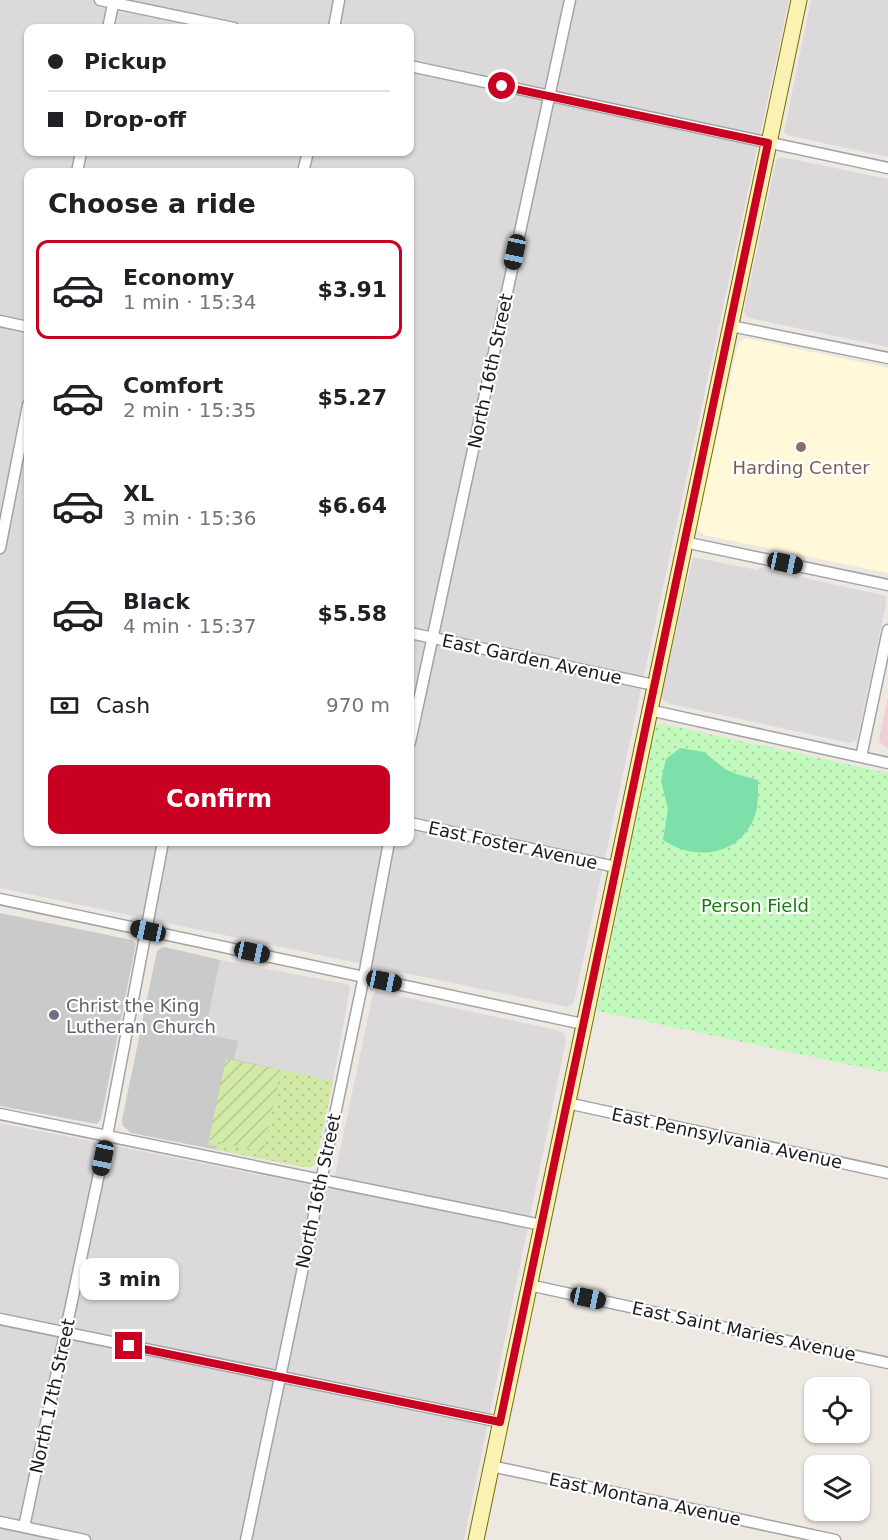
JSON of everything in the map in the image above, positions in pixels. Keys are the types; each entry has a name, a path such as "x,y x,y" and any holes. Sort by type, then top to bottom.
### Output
{"main road":[{"path":"476,1540 799,0"}],"street":[{"path":"100,0 216,24"},
{"path":"335,24 339,0"},
{"name":"North 16th Street","path":"414,723 570,0"},
{"path":"109,24 113,1"},
{"path":"414,67 888,168"},
{"path":"0,321 24,326"},
{"path":"730,326 888,358"},
{"path":"0,548 24,425"},
{"path":"684,542 888,585"},
{"path":"861,758 888,630"},
{"name":"East Garden Avenue","path":"414,634 654,686"},
{"path":"649,710 888,763"},
{"name":"East Foster Avenue","path":"414,824 616,867"},
{"name":"North 17th Street","path":"24,1527 107,1136 148,931 162,846"},
{"name":"North 16th Street","path":"246,1540 364,976 388,846"},
{"path":"0,899 584,1024"},
{"name":"East Pennsylvania Avenue","path":"567,1103 888,1173"},
{"path":"0,1114 542,1225"},
{"name":"East Saint Maries Avenue","path":"529,1285 888,1363"},
{"path":"0,1319 500,1422"},
{"name":"East Montana Avenue","path":"491,1466 835,1540"},
{"path":"0,1522 85,1540"}],"shaded area":[{"path":"0,0 789,0 574,1002 567,1007 0,888"},
{"path":"811,0 888,0 888,157 787,135 784,132"},
{"path":"781,157 888,179 888,347 746,316 744,311 775,165 777,159"},
{"name":"Harding Center","path":"745,338 888,368 888,573 704,535 696,528 738,344"},
{"path":"693,557 757,570 760,568 886,596 857,740 850,743 671,704 663,700 661,695"},
{"path":"888,697 888,748 882,745 879,739"},
{"path":"0,913 132,940 136,944 101,1119 97,1124 0,1106"},
{"path":"165,947 220,960 205,1034 238,1041 234,1059 333,1081 315,1165 305,1167 131,1133 123,1126 122,1120 157,951"},
{"path":"220,960 347,984 350,987 333,1081 234,1059 205,1034"},
{"path":"376,991 556,1030 564,1033 566,1040 464,1540 0,1540 0,1123 332,1189 373,994"}],"green space":[{"name":"Person Field","path":"663,724 888,773 888,1073 597,1011 655,728"},
{"path":"680,748 704,752 725,769 758,780 757,804 753,821 742,837 722,850 698,852 686,850 663,840 668,809 661,781 666,759"},
{"path":"226,1059 281,1070 263,1152 209,1140"},
{"path":"266,1066 333,1081 316,1162 312,1167 217,1150 217,1146 208,1145 209,1140 263,1151 281,1071"}],"place":[{"name":"Harding Center","path":"801,447"},
{"name":"Christ the King Lutheran Church","path":"54,1015"}],"route":[{"path":"129,1346 500,1422 768,143 502,86"}]}
